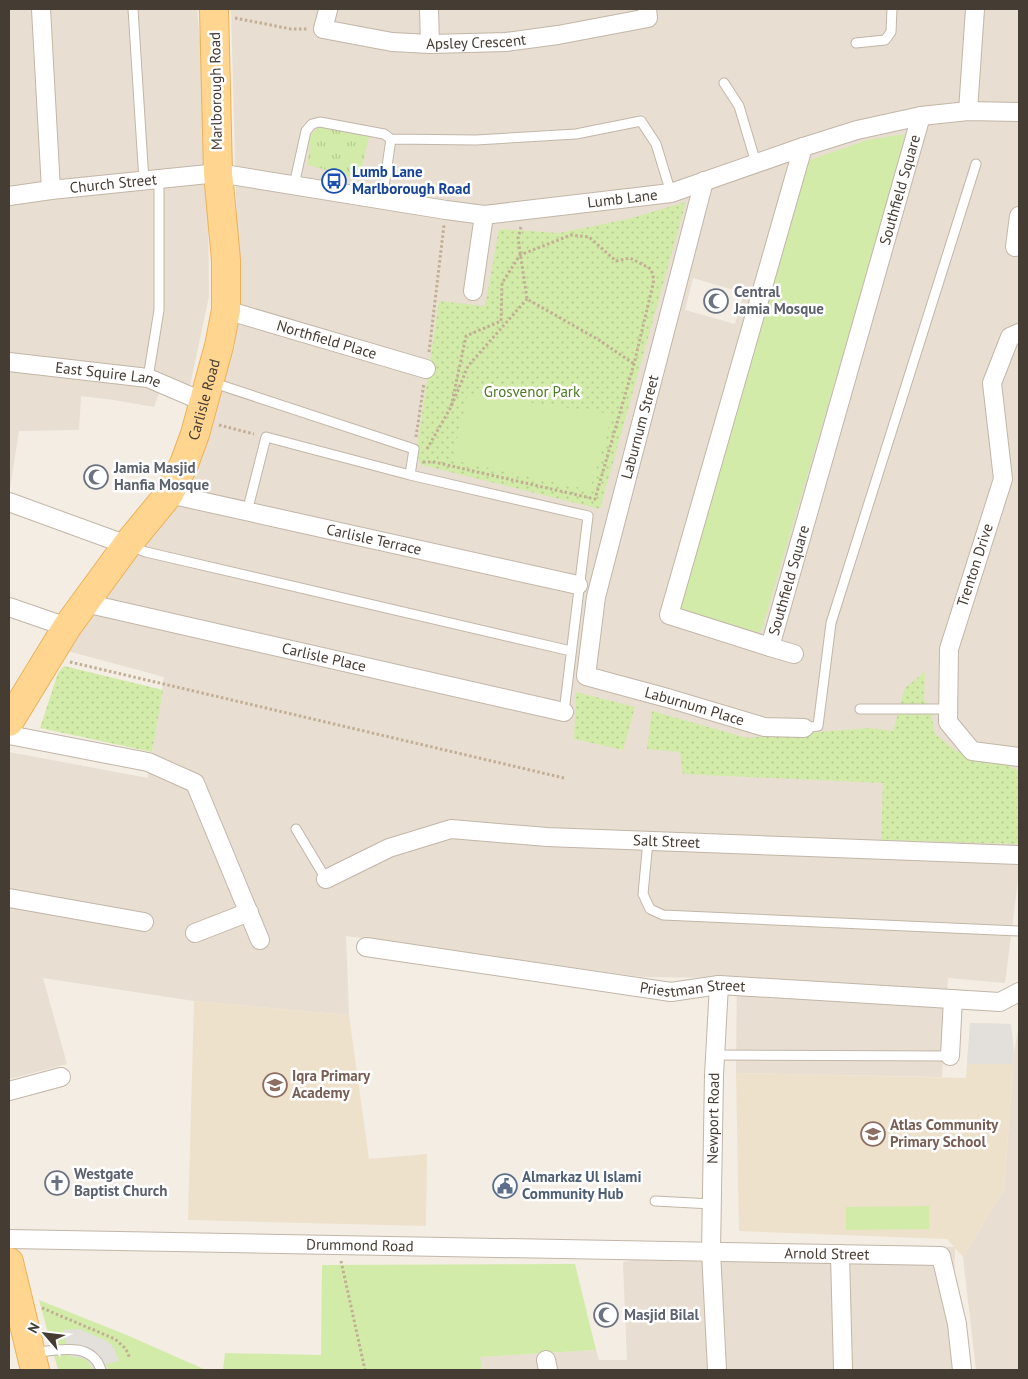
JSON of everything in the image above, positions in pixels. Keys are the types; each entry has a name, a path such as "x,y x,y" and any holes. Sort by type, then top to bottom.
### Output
{"main road":[{"name":"Marlborough Road","path":"214,11 218,173"},
{"name":"Carlisle Road","path":"9,722 67,627 127,544 169,494 184,464 219,346 226,310 226,260 218,173"},
{"path":"9,1262 23,1339"}],"street":[{"path":"41,9 51,190"},
{"path":"429,9 430,44"},
{"path":"968,111 976,9"},
{"path":"323,29 328,10"},
{"name":"Apsley Crescent","path":"323,29 392,42 430,44 506,42 558,35 647,13"},
{"name":"Lumb Lane","path":"218,173 484,215 671,193 858,130 921,116 968,111 1019,112"},
{"name":"Southfield Square","path":"803,147 669,615 770,647 921,116"},
{"name":"Church Street","path":"9,196 218,173"},
{"name":"Laburnum Street","path":"586,676 596,597 704,181"},
{"path":"473,291 484,215"},
{"path":"1015,247 1019,216"},
{"name":"Northfield Place","path":"226,310 426,369"},
{"name":"Trenton Drive","path":"1019,333 1010,337 992,383 1003,479 949,649 948,709 948,722 972,751 1019,757"},
{"name":"East Squire Lane","path":"9,362 148,378 204,401"},
{"name":"Carlisle Terrace","path":"169,494 578,585"},
{"path":"9,502 127,544"},
{"name":"Carlisle Place","path":"84,603 564,712"},
{"path":"9,607 67,627"},
{"path":"770,647 794,654"},
{"name":"Laburnum Place","path":"586,676 764,727 804,728"},
{"path":"9,735 148,762 195,783 260,940"},
{"name":"Salt Street","path":"326,880 389,848 452,829 547,837 1019,855"},
{"path":"9,898 144,922"},
{"path":"195,932 248,912"},
{"name":"Priestman Street","path":"366,947 671,992 719,985 1000,1002 1019,992"},
{"name":"Newport Road","path":"717,1370 711,1251 719,985"},
{"path":"950,1056 953,998"},
{"path":"9,1091 61,1077"},
{"name":"Drummond Road","path":"9,1239 711,1251"},
{"name":"Arnold Street","path":"711,1251 941,1256 957,1324 962,1370"},
{"path":"840,1254 843,1370"}],"lane":[{"path":"133,9 152,180 159,310 148,378"},
{"path":"856,44 885,40 891,32 892,9"},
{"path":"724,83 739,106 756,163"},
{"path":"294,186 306,131 312,124 320,122 384,134 391,139 476,140 576,134 641,121 656,144 671,193"},
{"path":"382,200 391,139"},
{"path":"804,728 818,726 831,623 976,164"},
{"path":"204,401 414,450 410,475"},
{"path":"247,512 266,438 410,475 588,516 578,585 564,712"},
{"path":"127,544 146,552 571,651"},
{"path":"860,709 948,709"},
{"path":"296,829 326,880"},
{"path":"648,841 643,894 650,909 663,915 1019,931"},
{"path":"716,1055 950,1056"},
{"path":"655,1201 712,1204"},
{"path":"23,1339 65,1350 81,1350 90,1353 99,1363 101,1370"}],"path":[{"path":"214,11 291,29 323,29"},
{"path":"414,450 446,210"},
{"path":"521,210 521,230 518,238 527,299"},
{"path":"451,407 466,336 501,321 502,283 520,254 571,235 589,237 616,261 630,258 651,269 654,280 634,364 595,499 434,462 420,462 451,407 468,366 527,299"},
{"path":"527,299 599,340 653,377"},
{"path":"204,401 266,438"},
{"path":"48,657 564,778"},
{"path":"334,1245 333,1259 340,1259 365,1370"},
{"path":"23,1339 41,1307 115,1339 126,1349 130,1359"}],"shaded area":[{"path":"9,9 197,9 207,115 209,296 190,386 164,379 154,407 81,396 79,430 19,431 9,494"},
{"path":"231,9 1019,9 1019,872 1005,983 948,978 942,1077 736,1073 737,978 642,977 346,936 349,1015 194,1001 43,978 67,1064 9,1079 9,752 148,778 164,677 64,650 191,483 235,346 237,232","holes":["693,278 744,293 735,324 685,310"]},
{"name":"Iqra Primary Academy","path":"194,1001 349,1015 369,1159 427,1154 426,1226 188,1220"},
{"name":"Atlas Community Primary School","path":"970,1023 1011,1024 1014,1052 1004,1190 963,1257 947,1239 739,1231 736,1073 966,1078"},
{"path":"970,1023 1011,1024 1014,1052 1013,1064 967,1064"},
{"path":"1019,1023 1019,1370 976,1370 963,1257 1004,1190 1014,1054"},
{"path":"725,1243 955,1247 953,1370 482,1370 479,1357 596,1350 599,1360 627,1360 623,1262"},
{"path":"79,1329 107,1341 114,1348 119,1361 106,1364 108,1370 89,1370 93,1369 86,1359 69,1356 63,1330"}],"green space":[{"path":"319,127 369,137 359,179 308,165 310,135"},
{"path":"905,134 881,225 762,629 759,633 676,608 807,161 867,140"},
{"name":"Grosvenor Park","path":"686,202 600,509 422,465 416,455 439,301 485,306 499,229 559,233 628,219"},
{"path":"468,394 612,414 590,490 452,460"},
{"path":"64,666 163,690 152,752 40,728 58,673"},
{"path":"925,672 924,701 929,704 935,734 956,751 1001,762 1019,771 1019,842 1016,844 881,840 883,783 683,774 680,752 647,749 652,711 747,738 869,728 893,731 905,688"},
{"path":"576,692 635,707 623,750 574,739"},
{"path":"929,1206 929,1229 846,1230 846,1207"},
{"path":"575,1264 596,1350 480,1357 482,1370 223,1370 225,1353 321,1355 322,1265"},
{"path":"39,1300 129,1336 206,1370 58,1370"}],"place":[{"name":"Lumb Lane Marlborough Road","path":"334,181"},
{"name":"Central Jamia Mosque","path":"716,301"},
{"name":"Jamia Masjid Hanfia Mosque","path":"96,477"},
{"name":"Iqra Primary Academy","path":"275,1085"},
{"name":"Atlas Community Primary School","path":"873,1134"},
{"name":"Westgate Baptist Church","path":"57,1183"},
{"name":"Almarkaz Ul Islami Community Hub","path":"505,1186"},
{"name":"Masjid Bilal","path":"606,1315"}]}
